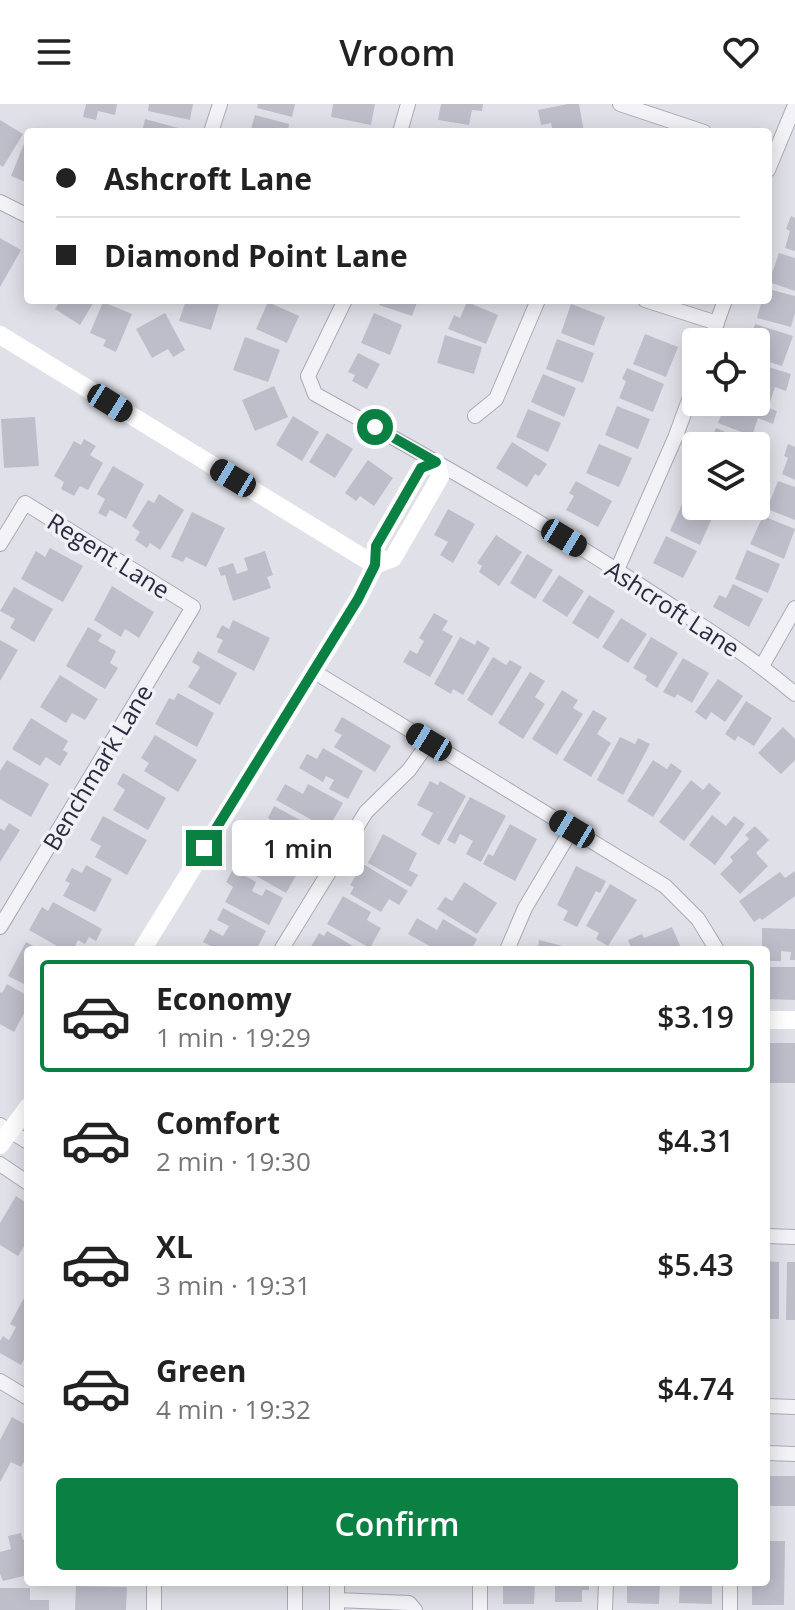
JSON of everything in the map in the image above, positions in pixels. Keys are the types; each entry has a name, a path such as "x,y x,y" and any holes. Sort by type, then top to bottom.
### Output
{"street":[{"path":"212,128 220,104"},
{"path":"401,128 408,104"},
{"path":"620,104 692,128"},
{"path":"772,151 795,105"},
{"path":"0,202 24,214"},
{"name":"Ashcroft Lane","path":"343,304 308,376 315,394 617,570 762,666 795,694"},
{"path":"475,416 496,399 536,304"},
{"path":"658,304 717,323"},
{"path":"715,328 724,304"},
{"path":"0,335 375,565"},
{"path":"617,570 683,416"},
{"path":"144,946 358,599 375,565 393,558 440,477 436,462"},
{"name":"Regent Lane","path":"0,544 25,503 193,607"},
{"name":"Benchmark Lane","path":"0,927 193,607"},
{"path":"762,666 795,608"},
{"path":"313,671 652,878 677,896 698,919 715,946"},
{"path":"283,946 366,812 409,770 429,742"},
{"path":"509,946 525,908 572,829"},
{"path":"770,1020 795,1020"},
{"path":"24,1111 3,1133 24,1141"},
{"path":"0,1164 24,1180"},
{"path":"770,1236 795,1237"},
{"path":"2,1385 24,1396"},
{"path":"770,1406 795,1407"},
{"path":"770,1453 795,1454"},
{"path":"154,1586 154,1610"},
{"path":"295,1586 295,1610"},
{"path":"480,1586 480,1610"},
{"path":"605,1610 606,1586"},
{"path":"730,1586 730,1610"},
{"path":"337,1605 395,1606 409,1603 415,1610"}],"building":[{"path":"86,104 117,104 115,115 98,111 96,120 83,117"},
{"path":"149,104 193,104 190,120 148,111"},
{"path":"258,104 295,104 292,117 257,108"},
{"path":"333,104 375,104 371,125 331,117"},
{"path":"441,104 483,104 482,111 472,110 469,125 438,120"},
{"path":"579,104 583,128 552,128 551,123 541,125 538,110"},
{"path":"255,115 289,124 288,128 251,128"},
{"path":"145,119 178,128 143,128"},
{"path":"0,120 23,134 3,167 0,165"},
{"path":"24,144 24,181 11,176"},
{"path":"791,216 795,218 795,251 785,248 790,231 786,229"},
{"path":"0,238 21,250 0,287"},
{"path":"779,253 795,258 795,291 772,283"},
{"path":"772,290 795,296 791,327 757,318 761,304 772,304"},
{"path":"58,304 93,304 80,325 55,309"},
{"path":"102,304 132,314 116,352 103,346 106,340 90,333"},
{"path":"185,304 219,304 211,330 179,321"},
{"path":"267,304 299,316 287,343 256,329"},
{"path":"379,304 416,304 412,316"},
{"path":"466,304 498,315 486,344 448,329 454,315 460,318"},
{"path":"571,304 605,317 594,346 561,333"},
{"path":"165,313 185,350 173,357 168,349 152,358 136,329"},
{"path":"374,313 402,325 390,355 361,343"},
{"path":"770,329 793,336 782,366 770,362"},
{"path":"645,334 678,347 666,377 633,364"},
{"path":"445,335 482,347 474,374 437,363"},
{"path":"245,337 280,350 268,382 233,370"},
{"path":"557,339 594,353 583,383 546,369"},
{"path":"358,353 380,364 367,389 352,381 355,375 348,372"},
{"path":"770,367 791,374 786,391 775,387 770,402"},
{"path":"627,368 664,384 653,412 619,398"},
{"path":"543,374 576,388 564,417 531,402"},
{"path":"274,386 288,417 255,431 242,400"},
{"path":"617,406 650,419 638,449 605,435"},
{"path":"770,408 777,411 773,424 758,418 753,432 742,432 718,423 721,416 770,416"},
{"path":"528,409 561,423 548,452 516,437"},
{"path":"293,416 319,432 302,461 276,445"},
{"path":"35,417 39,466 4,468 1,419"},
{"path":"327,433 353,449 335,478 309,462"},
{"path":"84,439 96,446 90,455 103,463 88,490 80,486 74,496 61,489 64,482 54,476 74,441 81,445"},
{"path":"512,442 547,464 539,476 535,474 527,487 496,468"},
{"path":"599,444 632,458 619,487 586,473"},
{"path":"788,444 795,447 795,480 782,474 788,458 784,456"},
{"path":"368,460 393,478 374,506 360,496 356,501 345,493"},
{"path":"113,466 144,484 126,519 110,510 106,517 98,513 105,499 97,494"},
{"path":"576,481 612,501 598,527 566,510 574,496 569,493"},
{"path":"778,481 795,487 795,520 770,510"},
{"path":"159,494 184,510 160,550 150,543 147,548 135,540 140,532 132,526 148,500 154,503"},
{"path":"682,504 682,520 711,520 700,545 670,531"},
{"path":"448,509 475,524 453,563 440,555 448,542 434,535"},
{"path":"192,512 225,528 206,567 186,557 183,562 171,557"},
{"path":"770,519 795,529 784,559 750,544 761,520"},
{"path":"496,535 522,552 499,586 479,572 482,566 477,563"},
{"path":"666,536 697,551 683,578 653,563"},
{"path":"50,548 83,566 63,602 21,579 36,551 45,557"},
{"path":"747,550 780,564 768,593 735,579"},
{"path":"265,551 273,575 267,577 271,588 233,601 225,575 221,576 218,568 233,563 237,574 248,570 244,558"},
{"path":"527,554 553,570 535,599 510,583"},
{"path":"559,575 584,591 567,617 542,601"},
{"path":"733,584 763,599 749,627 713,607 719,595 726,598"},
{"path":"112,586 154,612 139,638 125,629 121,637 94,620"},
{"path":"14,587 53,609 34,642 10,628 15,619 0,611"},
{"path":"589,595 615,611 598,639 572,623"},
{"path":"434,613 448,621 442,630 453,636 430,677 403,662 410,650 417,654 424,641 419,638"},
{"path":"621,618 647,634 628,663 602,647"},
{"path":"233,620 270,638 254,671 217,652 223,640 216,637 222,625 229,629"},
{"path":"88,627 102,635 98,641 116,651 110,663 118,668 105,689 66,666"},
{"path":"460,637 475,645 477,640 490,648 463,695 453,689 451,694 434,684"},
{"path":"651,637 678,653 657,688 645,680 647,676 633,668"},
{"path":"0,640 18,650 0,681"},
{"path":"198,651 237,673 220,705 188,687 200,667 192,662"},
{"path":"493,657 506,665 510,660 522,667 492,716 467,700"},
{"path":"683,658 709,673 692,703 677,694 675,698 663,692"},
{"path":"530,672 545,681 535,697 545,704 523,739 498,723"},
{"path":"60,675 98,699 85,720 72,713 66,723 40,707"},
{"path":"718,679 743,696 725,722 711,712 706,720 695,712"},
{"path":"562,690 578,700 573,708 583,714 557,755 532,739"},
{"path":"178,693 214,713 197,747 155,724 169,698 174,700"},
{"path":"746,701 772,718 754,746 738,736 735,741 725,734"},
{"path":"593,710 607,718 597,734 611,743 591,777 563,760"},
{"path":"342,717 391,746 375,772 334,747 342,735 334,731"},
{"path":"31,718 68,741 63,750 68,753 60,766 46,757 40,766 12,749"},
{"path":"783,727 795,739 795,760 781,774 758,753"},
{"path":"155,735 197,760 178,792 144,771 149,763 141,758"},
{"path":"620,737 635,744 638,738 650,744 623,795 597,780"},
{"path":"323,748 363,771 348,799 329,789 334,780 326,776 323,782 299,768 307,754 317,759"},
{"path":"7,760 49,784 31,817 0,799 0,771"},
{"path":"653,760 667,769 671,763 682,771 653,817 627,801"},
{"path":"123,773 166,798 148,830 113,810 125,790 117,784"},
{"path":"691,780 703,790 709,783 721,793 684,841 659,822"},
{"path":"430,781 438,785 440,781 466,796 439,845 421,835 433,813 417,805"},
{"path":"285,784 303,794 308,784 343,803 328,829 276,800"},
{"path":"470,797 506,816 481,862 466,854 473,841 460,834 455,844 447,840"},
{"path":"274,806 300,820 295,828 302,832 305,826 323,836 309,861 265,837 274,822 268,818"},
{"path":"712,815 726,826 734,816 745,824 715,865 689,845"},
{"path":"103,816 147,840 127,875 95,857 101,846 90,840"},
{"path":"9,823 20,830 0,862 0,828 4,831"},
{"path":"510,824 537,839 515,881 483,864 488,854 493,856"},
{"path":"755,826 769,840 756,853 768,866 740,894 720,874 733,861 730,857 749,839 745,835"},
{"path":"383,834 417,853 409,870 418,875 411,887 368,863"},
{"path":"253,837 278,851 274,859 287,866 290,861 301,867 286,893 244,869 252,857 244,852"},
{"path":"363,864 408,891 399,905 389,899 381,912 350,894 354,887 350,885"},
{"path":"86,865 112,879 95,912 63,896 70,883 65,881 72,868 82,873"},
{"path":"576,866 606,881 600,893 596,891 577,927 563,920 568,911 557,905"},
{"path":"233,869 256,882 252,891 262,896 266,889 283,898 269,925 225,902 233,887 226,882"},
{"path":"795,871 795,896 762,920 760,918 754,922 739,901 780,872 785,878"},
{"path":"464,882 497,903 477,934 437,909 445,897 452,901"},
{"path":"610,884 637,900 608,946 596,939 599,933 586,926"},
{"path":"343,896 371,912 367,920 381,928 371,946 366,946 327,924"},
{"path":"53,902 102,929 96,941 89,937 85,944 78,940 75,946 57,946 29,930 42,907 48,911"},
{"path":"223,908 266,931 258,946 210,946 203,942 210,929 223,936 229,926 217,920"},
{"path":"417,918 437,930 443,919 477,939 473,946 430,946 408,934"},
{"path":"672,927 680,946 630,946 628,940 642,934 644,938"},
{"path":"762,928 795,929 795,960 790,960 791,952 781,951 781,961 770,961 770,946 762,946"},
{"path":"327,931 353,946 311,946 319,933 324,936"},
{"path":"539,940 562,946 538,946"},
{"path":"26,942 34,946 24,946 24,984 8,976"},
{"path":"770,967 795,967 795,1000 770,999"},
{"path":"7,984 24,994 24,1013 14,1032 0,1024 2,993"},
{"path":"770,1043 795,1043 795,1083 770,1083"},
{"path":"16,1196 24,1201 24,1246 18,1256 0,1245 0,1223"},
{"path":"770,1261 779,1262 779,1319 770,1319"},
{"path":"787,1262 795,1262 795,1320 786,1320"},
{"path":"24,1298 24,1359 21,1365 0,1353 3,1336 9,1340 16,1327 10,1324"},
{"path":"12,1417 24,1424 24,1462 21,1467 11,1462 0,1482 0,1440"},
{"path":"770,1476 795,1476 795,1506 770,1506"},
{"path":"21,1533 24,1540 24,1576 3,1581 0,1552 11,1549 8,1536"},
{"path":"770,1541 785,1541 784,1605 752,1605 752,1586 770,1586"},
{"path":"76,1586 127,1587 126,1610 75,1610"},
{"path":"503,1586 535,1586 534,1604 503,1604"},
{"path":"555,1586 589,1586 589,1590 582,1590 582,1602 555,1602"},
{"path":"627,1586 660,1586 659,1604 627,1603"},
{"path":"680,1586 712,1586 712,1604 679,1603"},
{"path":"0,1588 30,1588 30,1600 49,1600 49,1610 0,1610"}],"route":[{"path":"204,848 358,599 375,565 376,546 421,468 436,462 375,427"}]}
